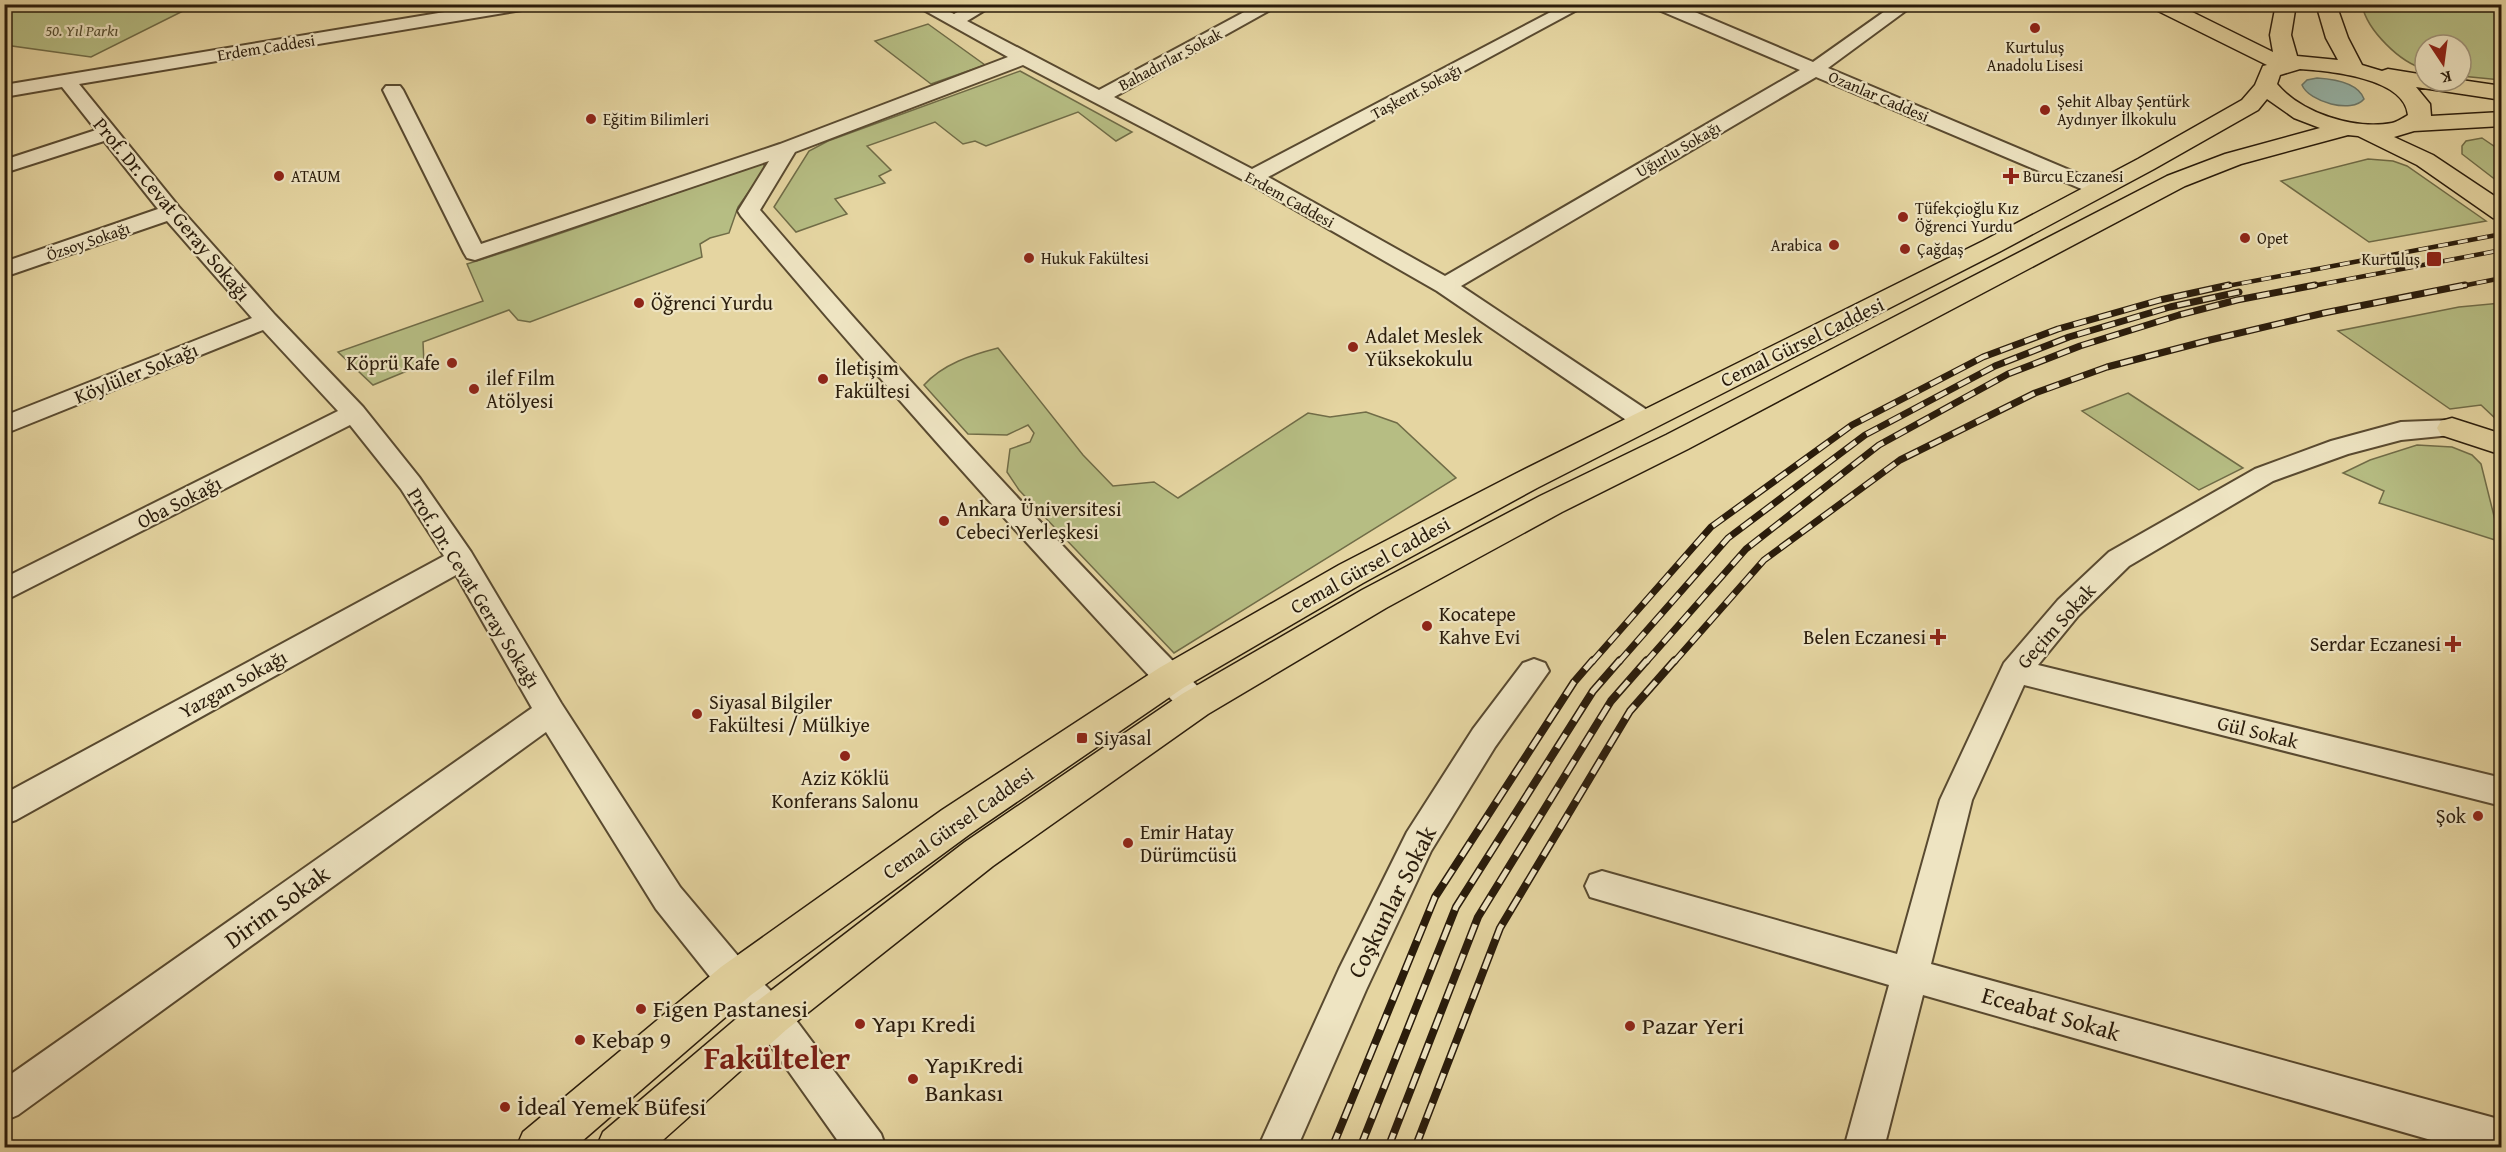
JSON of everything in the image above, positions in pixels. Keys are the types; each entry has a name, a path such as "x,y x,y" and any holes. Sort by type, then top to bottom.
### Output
{"main road":[{"path":"2159,4 2280,72 2318,63 2502,93"},
{"path":"2286,4 2278,35 2282,50 2280,72 2283,104 2299,113 2393,143 2425,160 2502,213"},
{"path":"2326,4 2337,38 2357,70 2391,83 2413,97 2422,112 2413,125"},
{"name":"Cemal Gürsel Caddesi","path":"539,1148 736,981 956,822 1171,678 1351,574 1644,420 1819,334 2231,117 2250,105 2280,72"},
{"path":"2353,129 2393,131 2413,125 2502,119"},
{"path":"2413,125 2502,195"},
{"name":"Cemal Gürsel Caddesi","path":"619,1148 771,1016 979,854 1195,704 1374,599 1541,509 1677,442 2176,181 2233,159 2353,129"},
{"path":"2452,429 2502,432"},
{"path":"2452,429 2502,445"}],"street":[{"name":"Erdem Caddesi","path":"4,91 528,4"},
{"name":"Erdem Caddesi","path":"921,4 1252,177 1445,286 1644,420"},
{"path":"954,21 987,4"},
{"name":"Bahadırlar Sokak","path":"1100,97 1273,4"},
{"name":"Taşkent Sokağı","path":"1252,177 1580,4"},
{"name":"Ozanlar Caddesi","path":"1660,4 2098,189"},
{"name":"Uğurlu Sokağı","path":"1445,286 1815,69 1907,4"},
{"path":"393,90 475,253 787,148 1023,58"},
{"name":"Prof. Dr. Cevat Geray Sokağı","path":"66,80 171,212 354,413 410,483 461,559 550,712 668,898 736,981 771,1016 866,1147"},
{"path":"4,167 107,133"},
{"path":"787,148 749,212 822,298 1060,561 1195,704"},
{"name":"Özsoy Sokağı","path":"4,270 171,212"},
{"name":"Köylüler Sokağı","path":"4,426 267,320"},
{"name":"Oba Sokağı","path":"4,591 354,413"},
{"name":"Geçim Sokak","path":"1864,1148 1956,800 2015,671 2068,608 2119,559 2192,515 2264,476 2340,447 2401,431 2452,429"},
{"name":"Yazgan Sokağı","path":"4,810 461,559"},
{"name":"Coşkunlar Sokak","path":"1277,1148 1352,981 1419,842 1484,738 1534,671"},
{"name":"Gül Sokak","path":"2015,671 2502,792"},
{"name":"Dirim Sokak","path":"4,1102 550,712"},
{"name":"Eceabat Sokak","path":"1602,886 2502,1140"}],"green space":[{"name":"50. Yıl Parkı","path":"4,5 195,5 91,57 5,45"},
{"path":"2362,5 2501,5 2501,80 2473,77 2473,33 2413,33 2413,65 2386,44 2370,25"},
{"path":"928,24 985,65 931,84 875,41"},
{"path":"1020,71 1132,132 1116,141 1078,112 986,146 975,141 963,144 935,122 867,146 891,170 879,176 885,183 835,199 847,214 796,232 774,207 809,151 828,141"},
{"path":"2482,138 2501,151 2501,184 2462,154 2462,146 2466,141"},
{"path":"2368,159 2393,161 2407,166 2486,221 2369,242 2281,181"},
{"path":"764,163 764,170 738,207 729,233 710,238 700,244 702,257 530,322 518,320 509,310 423,342 424,364 373,385 338,352 483,301 467,264"},
{"path":"2501,303 2501,421 2481,405 2450,409 2338,331 2459,307"},
{"path":"998,348 1083,455 1113,486 1154,482 1178,498 1308,413 1330,417 1366,412 1397,423 1456,478 1174,653 1019,490 1007,472 1010,449 1030,442 1034,433 1028,425 1007,435 968,434 924,385 949,366 968,357"},
{"path":"2128,393 2243,468 2199,490 2082,411"},
{"path":"2417,445 2452,447 2472,455 2481,464 2497,528 2495,540 2379,503 2384,491 2343,473 2370,460"}],"water":[{"path":"2317,78 2351,85 2361,93 2364,99 2350,106 2322,101 2306,91 2302,85 2307,80"}],"railway":[{"path":"2222,287 2502,234"},
{"path":"2307,287 2502,250"},
{"path":"2457,287 2502,278"},
{"path":"1592,662 1711,527 1852,425 1983,357 2058,329 2160,300 2229,285"},
{"path":"1646,662 1746,549 1879,445 2008,374 2080,346 2179,315 2237,300 2315,285"},
{"path":"1674,662 1764,560 1900,460 2035,393 2107,367 2210,340 2324,313 2465,285"},
{"path":"1619,662 1728,538 1865,435 1995,366 2069,337 2170,307 2239,292"},
{"path":"1332,1148 1435,897 1574,682 1593,660"},
{"path":"1360,1148 1456,907 1593,691 1620,660"},
{"path":"1388,1148 1478,917 1611,701 1647,660"},
{"path":"1415,1148 1500,928 1630,711 1675,660"}],"place":[{"name":"Kurtuluş Anadolu Lisesi","path":"2035,28"},
{"name":"Şehit Albay Şentürk Aydınyer İlkokulu","path":"2045,110"},
{"name":"Eğitim Bilimleri","path":"591,119"},
{"name":"ATAUM","path":"279,176"},
{"name":"Burcu Eczanesi","path":"2011,176"},
{"name":"Tüfekçioğlu Kız Öğrenci Yurdu","path":"1903,217"},
{"name":"Opet","path":"2245,238"},
{"name":"Arabica","path":"1834,245"},
{"name":"Çağdaş","path":"1905,249"},
{"name":"Hukuk Fakültesi","path":"1029,258"},
{"name":"Kurtuluş","path":"2434,259"},
{"name":"Öğrenci Yurdu","path":"639,303"},
{"name":"Adalet Meslek Yüksekokulu","path":"1353,347"},
{"name":"Köprü Kafe","path":"452,363"},
{"name":"İletişim Fakültesi","path":"823,379"},
{"name":"ilef Film Atölyesi","path":"474,389"},
{"name":"Ankara Üniversitesi Cebeci Yerleşkesi","path":"944,521"},
{"name":"Kocatepe Kahve Evi","path":"1427,626"},
{"name":"Belen Eczanesi","path":"1938,637"},
{"name":"Serdar Eczanesi","path":"2453,644"},
{"name":"Siyasal Bilgiler Fakültesi / Mülkiye","path":"697,714"},
{"name":"Siyasal","path":"1082,738"},
{"name":"Aziz Köklü Konferans Salonu","path":"845,756"},
{"name":"Şok","path":"2478,816"},
{"name":"Emir Hatay Dürümcüsü","path":"1128,843"},
{"name":"Figen Pastanesi","path":"641,1009"},
{"name":"Yapı Kredi","path":"860,1024"},
{"name":"Pazar Yeri","path":"1630,1026"},
{"name":"Kebap 9","path":"580,1040"},
{"name":"YapıKredi Bankası","path":"913,1079"},
{"name":"İdeal Yemek Büfesi","path":"505,1107"}],"district":[{"name":"Fakülteler","path":"777,1058"}]}
